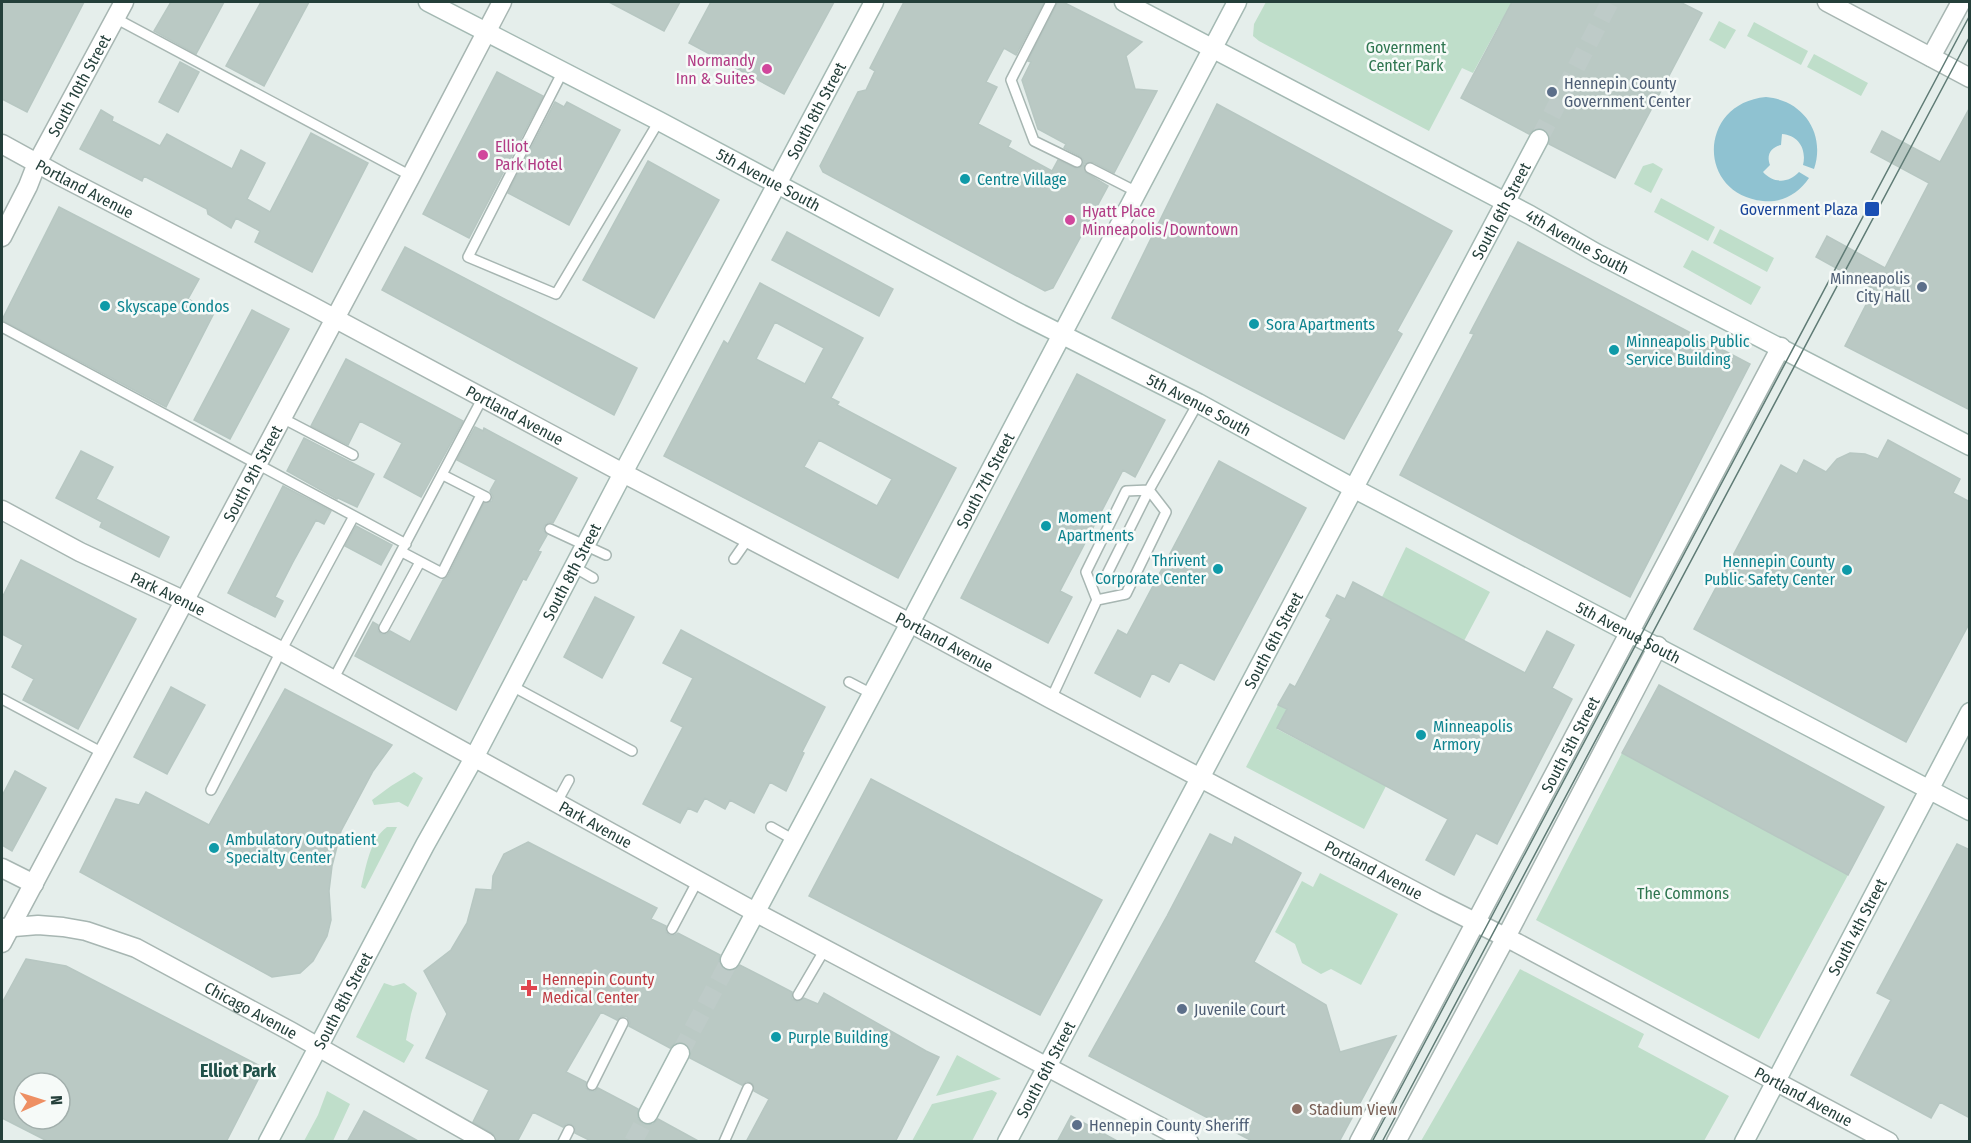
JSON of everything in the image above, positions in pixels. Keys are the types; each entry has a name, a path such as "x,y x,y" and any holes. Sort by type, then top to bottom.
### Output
{"street":[{"name":"South 10th Street","path":"2,237 37,163 124,2"},
{"name":"5th Avenue South","path":"428,2 1198,403 1353,488 1970,811"},
{"name":"South 9th Street","path":"2,943 6,927 34,884 502,2"},
{"name":"South 8th Street","path":"268,1142 874,2"},
{"name":"4th Avenue South","path":"1124,2 1505,202 1596,253 1970,446"},
{"name":"South 7th Street","path":"730,960 1238,2"},
{"path":"1827,2 1970,78"},
{"path":"1931,57 1961,2"},
{"name":"South 6th Street","path":"1008,1142 1539,139"},
{"name":"Portland Avenue","path":"2,144 335,318 482,399 910,623 1050,699 1506,937 1889,1142"},
{"name":"South 5th Street","path":"1359,1142 1781,347"},
{"name":"Park Avenue","path":"2,510 80,552 185,601 281,651 755,912 1189,1142"},
{"name":"South 5th Street","path":"1396,1142 1658,646"},
{"name":"South 4th Street","path":"1744,1142 1970,712"},
{"path":"2,868 34,884"},
{"name":"Chicago Avenue","path":"6,927 38,925 86,931 136,948 290,1031 486,1142"},
{"path":"648,1114 680,1053"}],"lane":[{"path":"1051,2 1011,80 1034,141 1077,162"},
{"path":"116,18 411,176"},
{"path":"563,71 468,257 556,294 658,121"},
{"path":"1090,168 1137,192"},
{"path":"2,327 354,516 404,548 420,562 442,573 484,496 443,475"},
{"path":"333,680 482,399"},
{"path":"1105,578 1149,490 1198,403"},
{"path":"282,418 353,455"},
{"path":"1097,600 1126,594 1166,512 1149,490"},
{"path":"1050,699 1097,600 1086,572 1126,491 1149,490"},
{"path":"211,790 281,651 354,516"},
{"path":"550,529 606,555"},
{"path":"734,559 748,538"},
{"path":"384,628 420,562"},
{"path":"574,567 594,578"},
{"path":"849,682 872,694"},
{"path":"512,686 632,751"},
{"path":"2,699 103,753"},
{"path":"557,802 569,780"},
{"path":"771,827 794,840"},
{"path":"672,929 698,880"},
{"path":"798,995 825,949"},
{"path":"592,1085 623,1023"},
{"path":"724,1142 748,1088"},
{"path":"563,1142 569,1130"}],"green space":[{"name":"Government Center Park","path":"1266,2 1512,2 1510,6 1525,14 1516,31 1500,23 1473,73 1462,68 1429,131 1259,41 1253,36 1254,24"},
{"path":"1719,21 1736,30 1725,49 1709,40"},
{"path":"1754,22 1808,51 1801,65 1747,36"},
{"path":"1814,54 1868,83 1861,96 1807,67"},
{"path":"1653,163 1663,169 1651,193 1634,184 1643,166"},
{"path":"1661,198 1715,227 1708,241 1654,212"},
{"path":"1720,229 1774,258 1767,272 1713,243"},
{"path":"1692,250 1761,287 1751,305 1683,267"},
{"path":"1406,547 1490,592 1464,641 1382,597"},
{"path":"1278,705 1287,709 1277,729 1386,786 1364,829 1246,767"},
{"name":"The Commons","path":"1622,753 1848,875 1759,1039 1536,920"},
{"path":"414,772 423,778 408,807 399,802 374,805 372,800"},
{"path":"387,827 397,827 365,889 361,887 370,854 376,839"},
{"path":"1320,873 1398,914 1361,985 1331,969 1321,974 1302,963 1295,944 1275,932 1302,881 1313,887"},
{"path":"1520,969 1644,1034 1638,1047 1729,1096 1704,1141 1421,1141"},
{"path":"384,983 393,986 404,983 417,993 406,1040 414,1045 404,1063 356,1037"},
{"path":"957,1055 1001,1079 936,1096"},
{"path":"992,1090 997,1093 972,1141 912,1141 932,1104"},
{"path":"327,1091 350,1104 333,1141 304,1141 318,1115"}],"water":[{"path":"1766,97 1791,104 1801,112 1814,131 1817,143 1814,169 1803,165 1804,154 1797,140 1782,134 1781,145 1770,152 1770,165 1763,172 1781,181 1790,179 1799,172 1809,178 1800,189 1777,201 1763,201 1741,195 1726,183 1717,167 1714,149 1718,131 1727,115 1744,103"}],"building":[{"path":"2,2 84,2 27,112 2,99"},
{"path":"171,2 224,2 196,54 154,31"},
{"path":"261,2 309,2 264,86 226,66"},
{"name":"Normandy Inn & Suites","path":"609,2 680,2 664,31"},
{"name":"Normandy Inn & Suites","path":"711,2 834,2 784,94 689,43"},
{"path":"904,2 1044,2 1016,55 1004,48 986,82 997,87 978,124 1011,141 1008,147 1052,171 1058,160 1077,169 1083,165 1084,161 1080,156 1064,148 1066,144 1038,129 1022,80 1031,62 1028,61 1058,2 1063,2 1142,42 1126,56 1135,89 1157,91 1114,173 1093,162 1084,164 1085,172 1108,186 1053,288 1045,291 823,172 820,166 858,92 866,90 875,71 870,68"},
{"name":"Hennepin County Government Center","path":"1512,2 1680,2 1702,13 1615,178 1549,144 1549,134 1544,129 1534,129 1529,134 1461,98"},
{"path":"180,62 199,72 178,112 159,102"},
{"name":"Elliot Park Hotel","path":"497,72 543,96 469,238 423,214"},
{"path":"555,102 564,107 567,102 620,130 569,225 508,193"},
{"path":"1217,104 1452,231 1397,331 1402,334 1344,439 1112,318"},
{"name":"Minneapolis City Hall","path":"1970,107 1970,410 1845,346 1874,289 1816,257 1827,236 1885,268 1929,183 1871,152 1882,131 1940,162"},
{"path":"101,110 113,117 112,121 160,146 167,134 232,169 241,150 265,163 247,199 270,212 311,133 368,163 312,272 255,242 260,231 236,218 231,228 208,214 207,209 144,176 142,181 80,149"},
{"path":"648,161 719,200 654,318 583,280"},
{"name":"Skyscape Condos","path":"59,207 199,279 188,299 214,313 166,407 2,320"},
{"path":"787,232 893,289 879,316 772,260"},
{"path":"1518,242 1750,364 1630,597 1400,475 1474,334 1470,333"},
{"path":"405,247 637,368 614,415 382,290"},
{"path":"760,283 863,338 831,398 839,402 837,405 956,468 898,578 664,456 724,341 728,344","holes":["775,322 824,348 805,384 756,359","819,440 892,479 877,506 804,467"]},
{"path":"252,310 289,329 230,439 194,420"},
{"path":"346,359 463,421 421,497 384,477 402,443 360,421 348,445 311,426"},
{"name":"Moment Apartments","path":"1077,374 1165,420 1135,477 1123,470 1060,591 1072,597 1048,643 961,598"},
{"path":"475,427 483,431 484,428 577,478 553,523 549,522 544,526 543,530 547,535 538,551 541,552 526,580 523,579 456,710 355,656 373,622 378,625 378,631 381,634 387,634 390,631 410,642 443,580 448,576 484,503 492,501 493,496 490,491 496,480 457,460"},
{"path":"304,438 374,474 357,507 337,499 287,471"},
{"name":"Hennepin County Public Safety Center","path":"1888,440 1960,479 1953,493 1970,502 1970,622 1906,742 1694,629 1781,465 1797,474 1804,460 1826,472 1837,459 1850,453 1865,454 1878,459"},
{"path":"81,451 113,467 96,499 169,537 159,557 100,527 102,522 56,498"},
{"name":"Thrivent Corporate Center","path":"1219,461 1306,508 1214,680 1180,662 1169,682 1152,673 1140,697 1095,673 1118,630 1127,635"},
{"path":"283,486 331,511 324,524 316,520 293,562 275,597 283,601 275,617 228,593"},
{"path":"356,526 392,545 381,565 345,546"},
{"path":"21,560 136,619 78,729 23,700 34,679 12,667 23,645 2,634 2,598"},
{"name":"Minneapolis Armory","path":"1353,582 1525,673 1547,631 1574,645 1552,688 1572,699 1497,844 1476,833 1454,875 1426,860 1448,819 1277,728 1287,709 1278,705 1290,684 1295,687 1331,619 1326,616 1337,595 1345,599"},
{"path":"595,597 634,617 602,678 564,657"},
{"path":"681,630 825,707 802,752 804,753 786,791 770,782 754,813 730,800 725,809 705,798 697,812 688,808 680,823 643,804 683,727 671,721 693,678 663,663"},
{"path":"1659,685 1884,807 1848,875 1622,753"},
{"path":"171,687 205,705 167,774 134,757"},
{"name":"Ambulatory Outpatient Specialty Center","path":"285,689 392,745 373,771 341,831 332,866 329,891 331,920 327,936 313,961 300,973 272,977 80,872 116,799 139,805 146,792 209,825"},
{"path":"15,771 46,788 12,851 2,845 2,796"},
{"path":"871,779 1102,900 1040,1015 809,896"},
{"path":"1210,834 1232,845 1235,837 1301,873 1254,962 1326,1005 1340,1052 1396,1036 1339,1142 1254,1142 1089,1056"},
{"path":"528,842 657,908 651,919 666,926 666,932 669,935 678,933 720,955 719,961 724,970 731,971 740,965 792,992 792,999 797,1002 804,998 818,1004 824,993 939,1057 895,1142 746,1142 769,1099 754,1091 753,1084 747,1081 742,1085 690,1058 690,1048 685,1043 675,1043 670,1048 629,1026 630,1022 627,1017 622,1016 617,1020 601,1012 566,1072 586,1082 586,1088 590,1091 598,1088 638,1109 638,1119 643,1124 653,1124 658,1119 700,1142 593,1142 575,1133 575,1127 571,1124 563,1127 533,1112 517,1142 497,1142 492,1133 473,1122 489,1090 426,1058 447,1014 424,971 451,950 467,923 476,889 492,890 493,876 504,854"},
{"path":"1957,844 1970,850 1970,1118 1940,1102 1931,1118 1851,1075 1891,1000 1877,993"},
{"path":"26,959 66,966 264,1068 226,1142 49,1142 27,1131 72,1131 72,1071 12,1071 12,1123 2,1118 2,1003"},
{"path":"364,1111 420,1142 347,1142"},
{"name":"Hennepin County Sheriff","path":"1071,1116 1119,1142 1057,1142"}],"tunnel":[{"path":"1539,139 1610,2"},
{"path":"680,1053 730,960"},
{"path":"633,1142 648,1114"}],"tram line":[{"path":"1372,1142 1970,15"},
{"path":"1382,1142 1970,36"}],"place":[{"name":"Normandy Inn & Suites","path":"767,69"},
{"name":"Hennepin County Government Center","path":"1552,92"},
{"name":"Elliot Park Hotel","path":"483,155"},
{"name":"Centre Village","path":"965,179"},
{"name":"Government Plaza","path":"1872,209"},
{"name":"Hyatt Place Minneapolis/Downtown","path":"1070,220"},
{"name":"Minneapolis City Hall","path":"1922,287"},
{"name":"Skyscape Condos","path":"105,306"},
{"name":"Sora Apartments","path":"1254,324"},
{"name":"Minneapolis Public Service Building","path":"1614,350"},
{"name":"Moment Apartments","path":"1046,526"},
{"name":"Thrivent Corporate Center","path":"1218,569"},
{"name":"Hennepin County Public Safety Center","path":"1847,570"},
{"name":"Minneapolis Armory","path":"1421,735"},
{"name":"Ambulatory Outpatient Specialty Center","path":"214,848"},
{"name":"Hennepin County Medical Center","path":"529,988"},
{"name":"Juvenile Court","path":"1182,1009"},
{"name":"Purple Building","path":"776,1037"},
{"name":"Stadium View","path":"1297,1109"},
{"name":"Hennepin County Sheriff","path":"1077,1125"}],"district":[{"name":"Elliot Park","path":"238,1071"}]}
